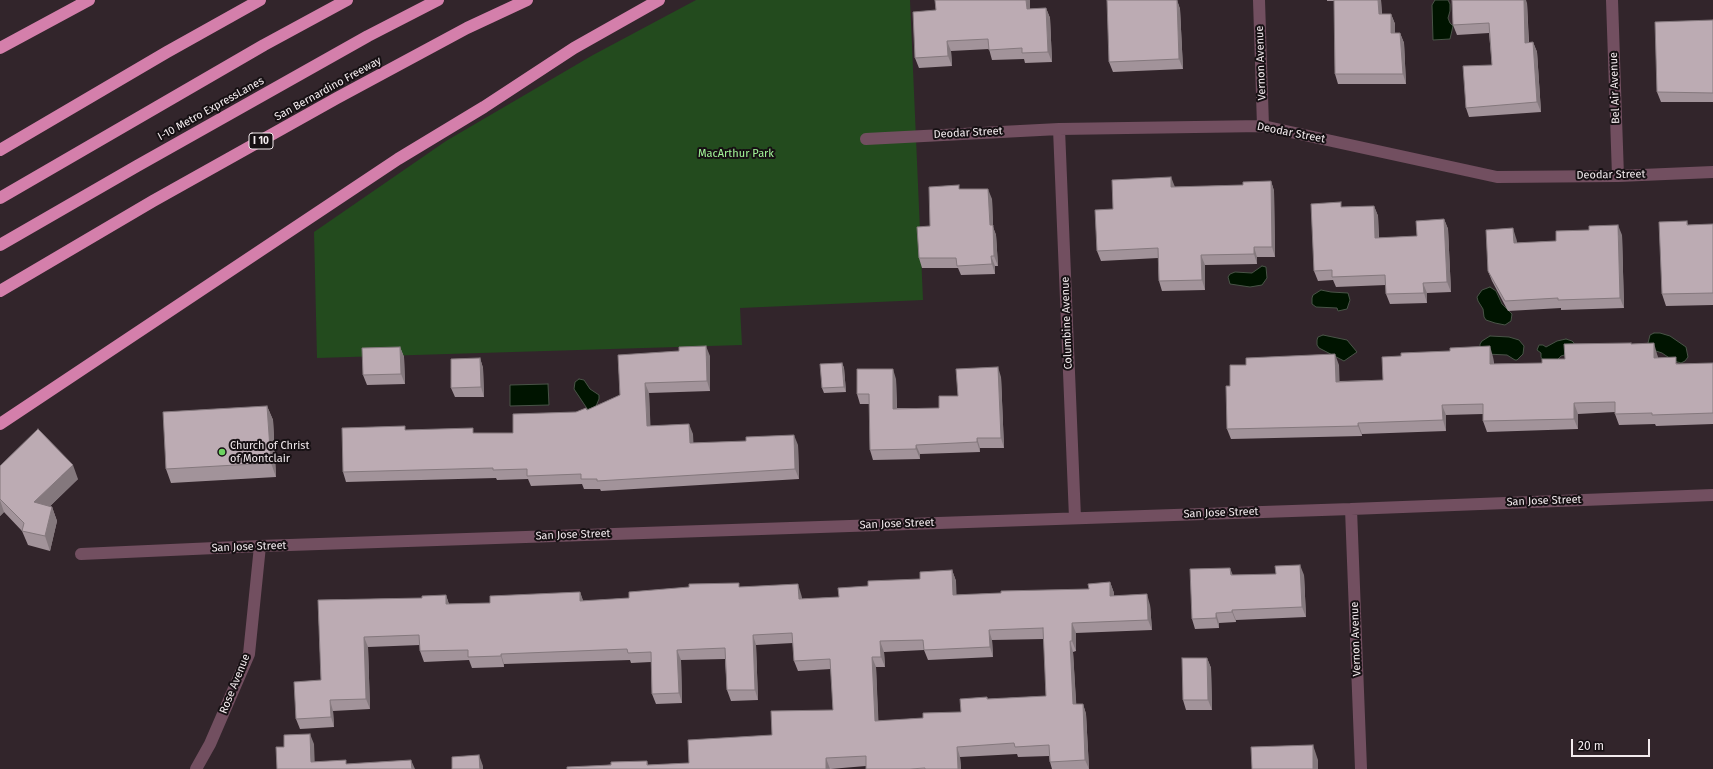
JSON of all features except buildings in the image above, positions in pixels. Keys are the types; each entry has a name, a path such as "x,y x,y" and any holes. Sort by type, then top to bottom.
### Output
{"highway":[{"path":"0,48 89,0"},
{"path":"0,150 167,52 260,0"},
{"path":"0,198 264,45 347,0"},
{"name":"I-10 Metro ExpressLanes","path":"0,245 143,162 362,40 438,0"},
{"name":"San Bernardino Freeway","path":"0,291 153,201 337,98 467,28 527,0"},
{"path":"0,424 398,159 484,107 574,48 660,0"}],"street":[{"name":"Vernon Avenue","path":"1259,0 1263,126"},
{"name":"Bel Air Avenue","path":"1612,0 1618,176"},
{"name":"Deodar Street","path":"866,138 1059,129 1263,126 1497,177 1618,176 1713,172"},
{"name":"Columbine Avenue","path":"1059,129 1075,518"},
{"name":"San Jose Street","path":"81,554 260,546 1351,509 1713,495"},
{"name":"Vernon Avenue","path":"1351,509 1361,769"},
{"name":"Rose Avenue","path":"196,769 210,744 249,654 260,546"}],"green space":[{"name":"MacArthur Park","path":"696,0 910,0 923,300 740,308 742,345 317,358 314,232 446,141 593,55"}],"shaded area":[{"path":"1435,0 1448,0 1450,4 1448,18 1453,26 1450,39 1433,40 1432,5"},
{"path":"1262,266 1266,267 1267,278 1262,285 1250,287 1230,284 1228,277 1230,274 1235,272 1252,273"},
{"path":"1490,287 1496,291 1502,304 1512,314 1511,321 1505,325 1486,320 1484,317 1483,309 1477,297 1482,290"},
{"path":"1321,290 1348,293 1350,300 1347,309 1338,311 1337,308 1316,307 1312,304 1312,298 1313,295"},
{"path":"1654,333 1670,336 1686,347 1688,357 1685,361 1681,363 1674,361 1662,353 1653,350 1648,343 1650,335"},
{"path":"1323,335 1347,340 1357,352 1344,361 1319,348 1317,345 1317,340 1318,337"},
{"path":"1490,336 1509,337 1519,340 1524,346 1523,354 1515,360 1507,355 1486,354 1480,349 1480,344"},
{"path":"1566,339 1574,343 1575,347 1571,353 1561,356 1555,362 1544,363 1541,353 1537,350 1539,345 1546,347 1557,341"},
{"path":"579,379 584,380 590,389 599,395 594,411 588,410 574,389 575,382"},
{"path":"548,384 549,405 510,406 510,385"}],"place":[{"name":"Church of Christ of Montclair","path":"222,452"}]}
